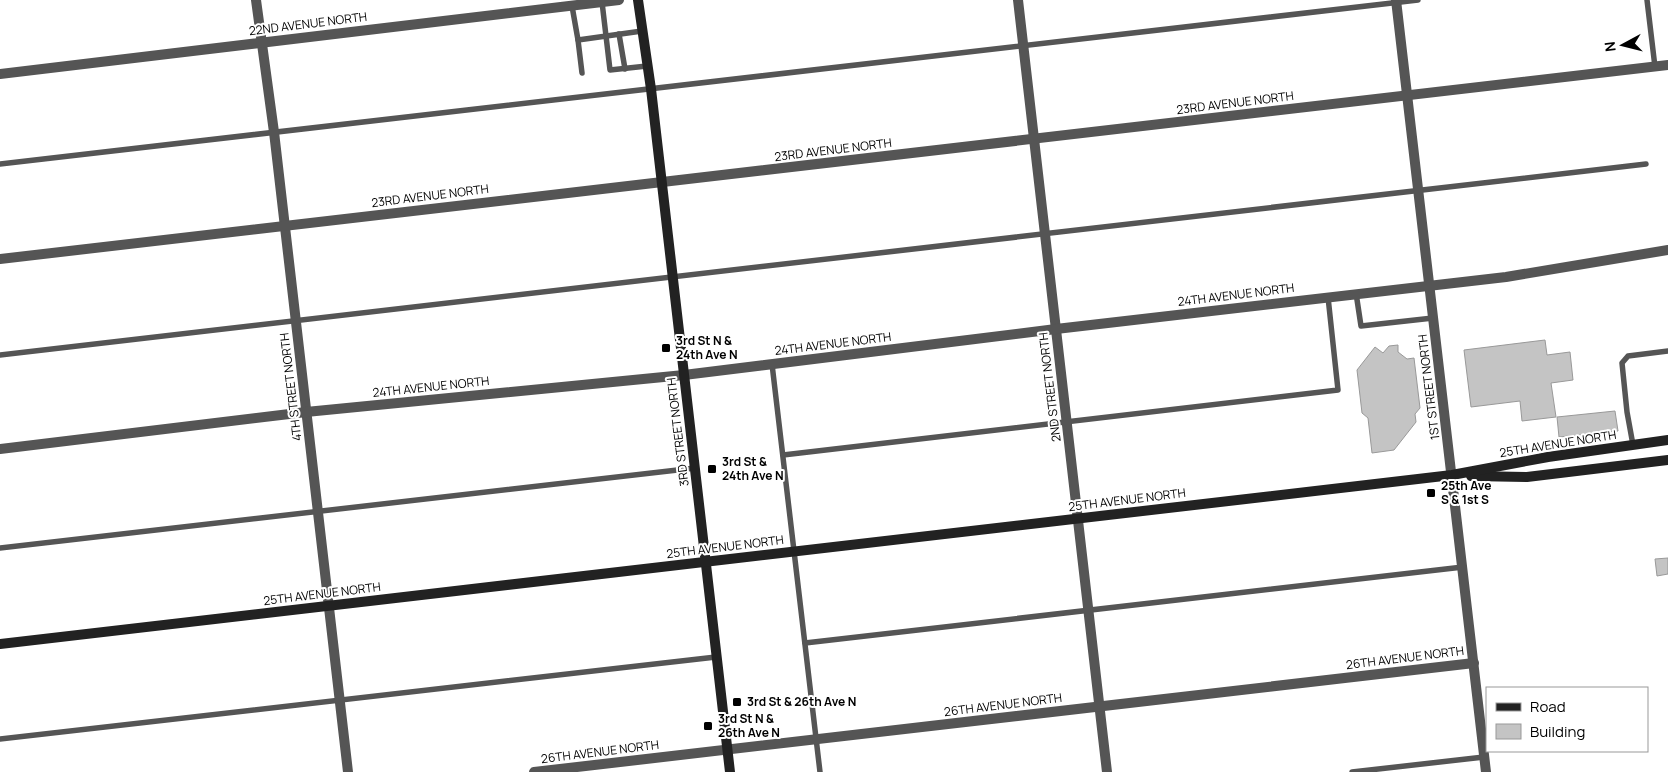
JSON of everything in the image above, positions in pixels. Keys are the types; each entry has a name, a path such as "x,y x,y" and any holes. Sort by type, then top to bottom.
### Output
{"street":[{"name":"4TH STREET NORTH","path":"256,0 274,132 348,772"},
{"name":"22ND AVENUE NORTH","path":"0,74 619,0"},
{"name":"3RD STREET NORTH","path":"638,0 730,772"},
{"name":"2ND STREET NORTH","path":"1018,0 1107,772"},
{"name":"1ST STREET NORTH","path":"1396,1 1486,772"},
{"name":"23RD AVENUE NORTH","path":"0,259 1668,65"},
{"name":"24TH AVENUE NORTH","path":"0,449 306,412 772,364 1506,277 1668,250"},
{"name":"25TH AVENUE NORTH","path":"0,644 1452,475 1548,457 1668,440"},
{"name":"25TH AVENUE NORTH","path":"1452,475 1527,477 1668,460"},
{"name":"26TH AVENUE NORTH","path":"534,772 1474,663"}],"lane":[{"path":"0,164 1396,1 1418,0"},
{"path":"1647,0 1655,67"},
{"path":"602,2 610,70 647,66"},
{"path":"572,6 582,73"},
{"path":"578,40 642,30"},
{"path":"619,34 625,69"},
{"path":"0,355 1646,164"},
{"path":"1356,294 1360,326 1433,318"},
{"path":"783,455 1338,390 1328,297"},
{"path":"1633,445 1627,412 1622,364 1628,356 1668,351"},
{"path":"772,364 820,772"},
{"path":"0,548 694,468"},
{"path":"805,643 1463,567"},
{"path":"0,739 716,657"},
{"path":"1352,772 1484,757"}],"building":[{"path":"1545,340 1547,355 1570,352 1573,380 1551,383 1556,417 1522,421 1520,401 1471,407 1464,350"},
{"path":"1398,345 1398,352 1407,359 1414,358 1420,408 1415,414 1416,422 1394,450 1372,453 1368,418 1362,413 1357,370 1375,347 1383,353 1389,346"},
{"path":"1615,411 1618,431 1559,437 1557,417"},
{"path":"1668,558 1668,574 1657,576 1655,559"}],"place":[{"name":"3rd St N & 24th Ave N","path":"666,348"},
{"name":"3rd St & 24th Ave N","path":"712,469"},
{"name":"25th Ave S & 1st S","path":"1431,493"},
{"name":"3rd St & 26th Ave N","path":"737,702"},
{"name":"3rd St N & 26th Ave N","path":"708,726"}]}
